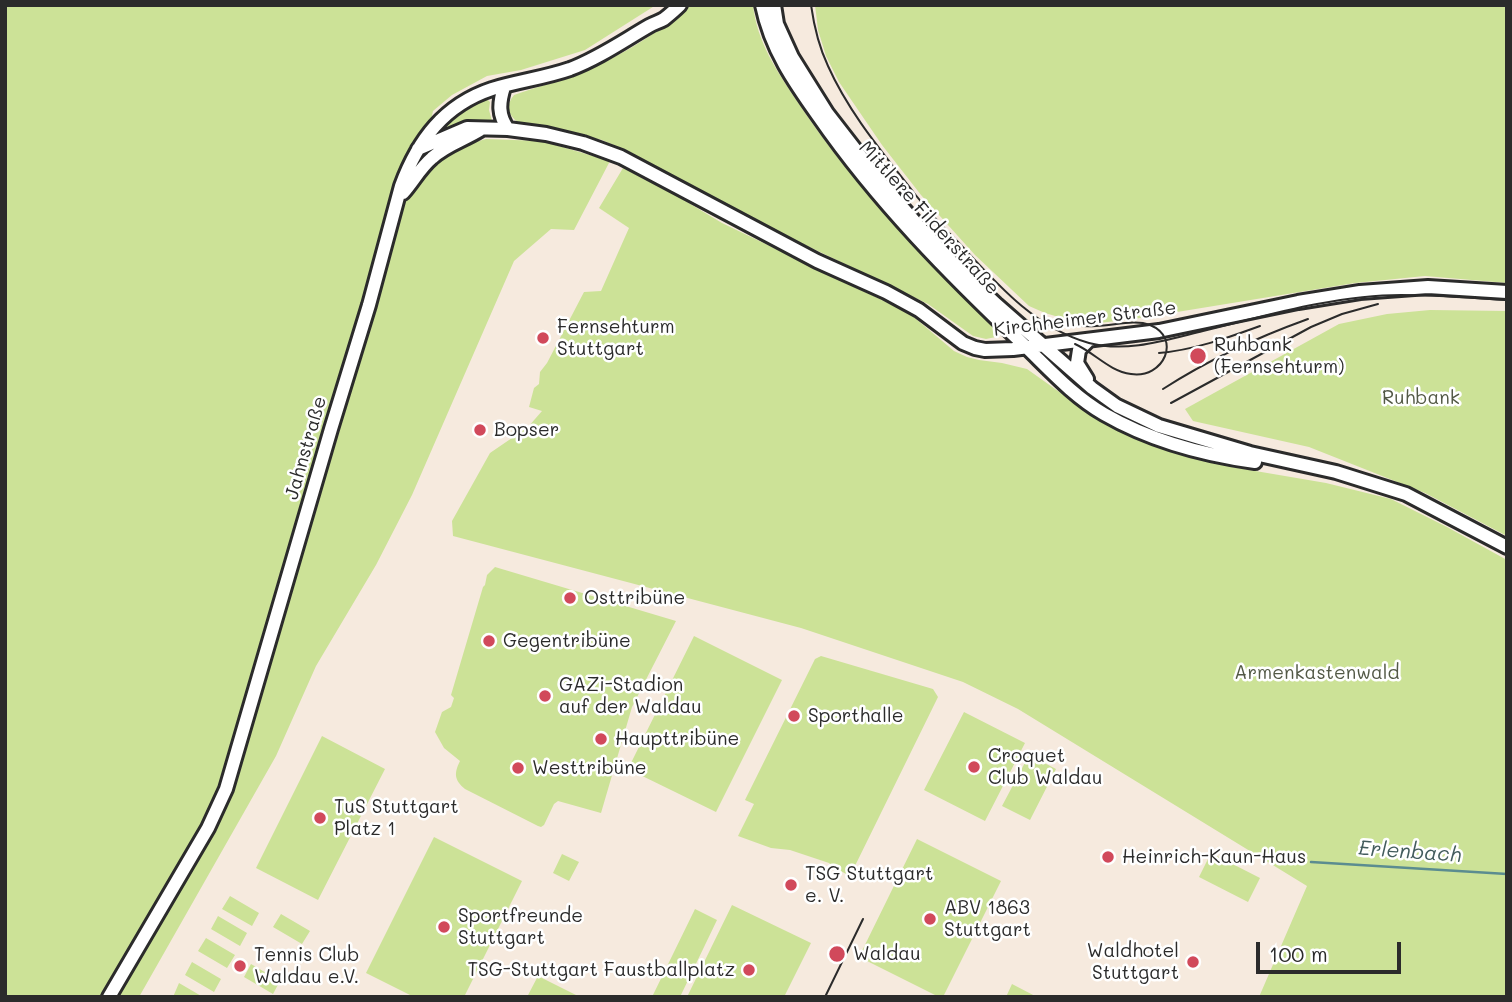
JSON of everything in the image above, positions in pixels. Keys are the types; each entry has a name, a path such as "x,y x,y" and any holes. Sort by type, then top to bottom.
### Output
{"main road":[{"name":"Jahnstraße","path":"650,25 669,5"},
{"name":"Jahnstraße","path":"109,997 208,828 226,789 407,169 417,149 434,126 454,108 471,98 591,60 664,18 680,5"},
{"name":"Mittlere Filderstraße","path":"762,5 766,26 782,62 841,149 925,246 988,312 1075,394 1104,414 1134,429 1206,453 1252,461 1318,467"},
{"name":"Mittlere Filderstraße","path":"774,5 777,24 792,57 827,113 915,222 951,261 1092,388 1117,406 1159,426 1250,453 1356,477 1406,494 1507,547"},
{"path":"504,87 499,105 500,115 508,129"},
{"name":"Kirchheimer Straße","path":"417,149 467,128 508,129 583,143 621,157 817,261 897,298 919,310 963,343 975,348 993,350 1026,347 1170,329 1360,292 1428,287 1507,292"},
{"name":"Kirchheimer Straße","path":"398,200 431,158 480,130"},
{"path":"1089,340 1079,350 1077,363 1092,388"},
{"path":"1134,429 1159,426"}],"green space":[{"path":"5,5 656,5 585,50 521,70 487,76 452,95 433,111 425,148 454,148 486,139 542,141 610,161 574,230 551,229 514,261 412,495 376,565 316,666 276,756 139,997 5,997"},
{"path":"689,5 753,5 755,19 769,56 819,133 890,220 996,330 996,337 986,339 973,336 928,304 797,241 616,146 602,140 518,122 510,113 509,106 514,95 573,76 605,62 655,32"},
{"path":"815,5 1507,5 1507,283 1425,276 1355,283 1090,324 1045,313 1029,306 975,255 921,195 882,145 839,82 826,56 818,30"},
{"path":"487,99 490,102 492,121 468,124 436,136 460,114"},
{"name":"Armenkastenwald","path":"623,168 722,223 909,313 954,351 979,360 1027,369 1103,423 1143,439 1232,467 1326,483 1391,499 1507,560 1507,997 1259,997 1307,886 1018,709 963,682 801,628 453,536 452,521 490,453 528,427 542,411 529,407 534,388 539,384 540,372 584,292 601,291 629,228 599,208"},
{"name":"Ruhbank","path":"1430,310 1507,311 1507,536 1425,493 1309,447 1193,421 1185,409 1339,324 1387,314"},
{"name":"GAZi-Stadion auf der Waldau","path":"495,567 676,621 632,707 601,813 558,801 544,825 538,826 461,786 456,776 460,761 444,748 435,732 442,712 451,707 454,698 451,695 483,587 487,575"},
{"path":"694,636 782,680 716,812 628,769"},
{"path":"821,656 933,689 938,697 850,876 829,863 790,850 771,848 738,836 754,804 745,800 815,659"},
{"name":"Croquet Club Waldau","path":"964,712 1025,743 985,821 924,790"},
{"name":"TuS Stuttgart Platz 1","path":"322,736 385,769 318,900 256,868"},
{"path":"1029,755 1056,769 1030,820 1002,806"},
{"name":"Sportfreunde Stuttgart","path":"434,837 522,881 464,997 414,997 366,973"},
{"name":"ABV 1863 Stuttgart","path":"917,839 1001,881 943,997 859,957"},
{"path":"1211,853 1260,878 1248,902 1199,877"},
{"path":"562,854 579,862 569,881 553,873"},
{"path":"230,896 259,913 252,926 222,909"},
{"name":"TSG-Stuttgart Faustballplatz","path":"732,905 811,943 784,997 687,997"},
{"path":"695,909 717,920 680,997 652,997"},
{"path":"281,914 310,931 302,944 273,927"},
{"path":"218,916 247,933 240,946 211,929"},
{"path":"206,938 235,955 227,968 198,951"},
{"path":"192,962 221,979 214,992 185,975"},
{"path":"251,964 280,981 273,994 244,977"},
{"path":"538,976 580,997 527,997"},
{"path":"179,983 203,997 173,997"},
{"path":"1012,984 1037,997 1006,997"}],"waterway":[{"name":"Erlenbach","path":"1311,862 1507,874"}],"tram line":[{"path":"811,5 819,44 836,83 890,163 930,213 1003,289 1034,316 1069,336 1103,346 1132,346 1303,307 1359,298 1414,295 1507,300"},
{"path":"1171,403 1311,327 1342,314 1378,304"},
{"path":"1163,389 1234,350 1308,319"},
{"path":"1054,321 1086,326 1144,323 1160,331 1167,348 1160,364 1152,370 1143,374 1131,374 1109,366 1075,344"},
{"path":"1159,353 1198,346 1260,326"},
{"path":"825,997 863,919"}],"place":[{"name":"Fernsehturm Stuttgart","path":"543,338"},
{"name":"Ruhbank (Fernsehturm)","path":"1198,356"},
{"name":"Bopser","path":"480,430"},
{"name":"Osttribüne","path":"570,598"},
{"name":"Gegentribüne","path":"489,641"},
{"name":"GAZi-Stadion auf der Waldau","path":"545,696"},
{"name":"Sporthalle","path":"794,716"},
{"name":"Haupttribüne","path":"601,739"},
{"name":"Croquet Club Waldau","path":"974,767"},
{"name":"Westtribüne","path":"518,768"},
{"name":"TuS Stuttgart Platz 1","path":"320,818"},
{"name":"Heinrich-Kaun-Haus","path":"1108,857"},
{"name":"TSG Stuttgart e. V.","path":"791,885"},
{"name":"ABV 1863 Stuttgart","path":"930,919"},
{"name":"Sportfreunde Stuttgart","path":"444,927"},
{"name":"Waldau","path":"837,954"},
{"name":"Waldhotel Stuttgart","path":"1193,962"},
{"name":"Tennis Club Waldau e.V.","path":"240,966"},
{"name":"TSG-Stuttgart Faustballplatz","path":"749,970"}]}
